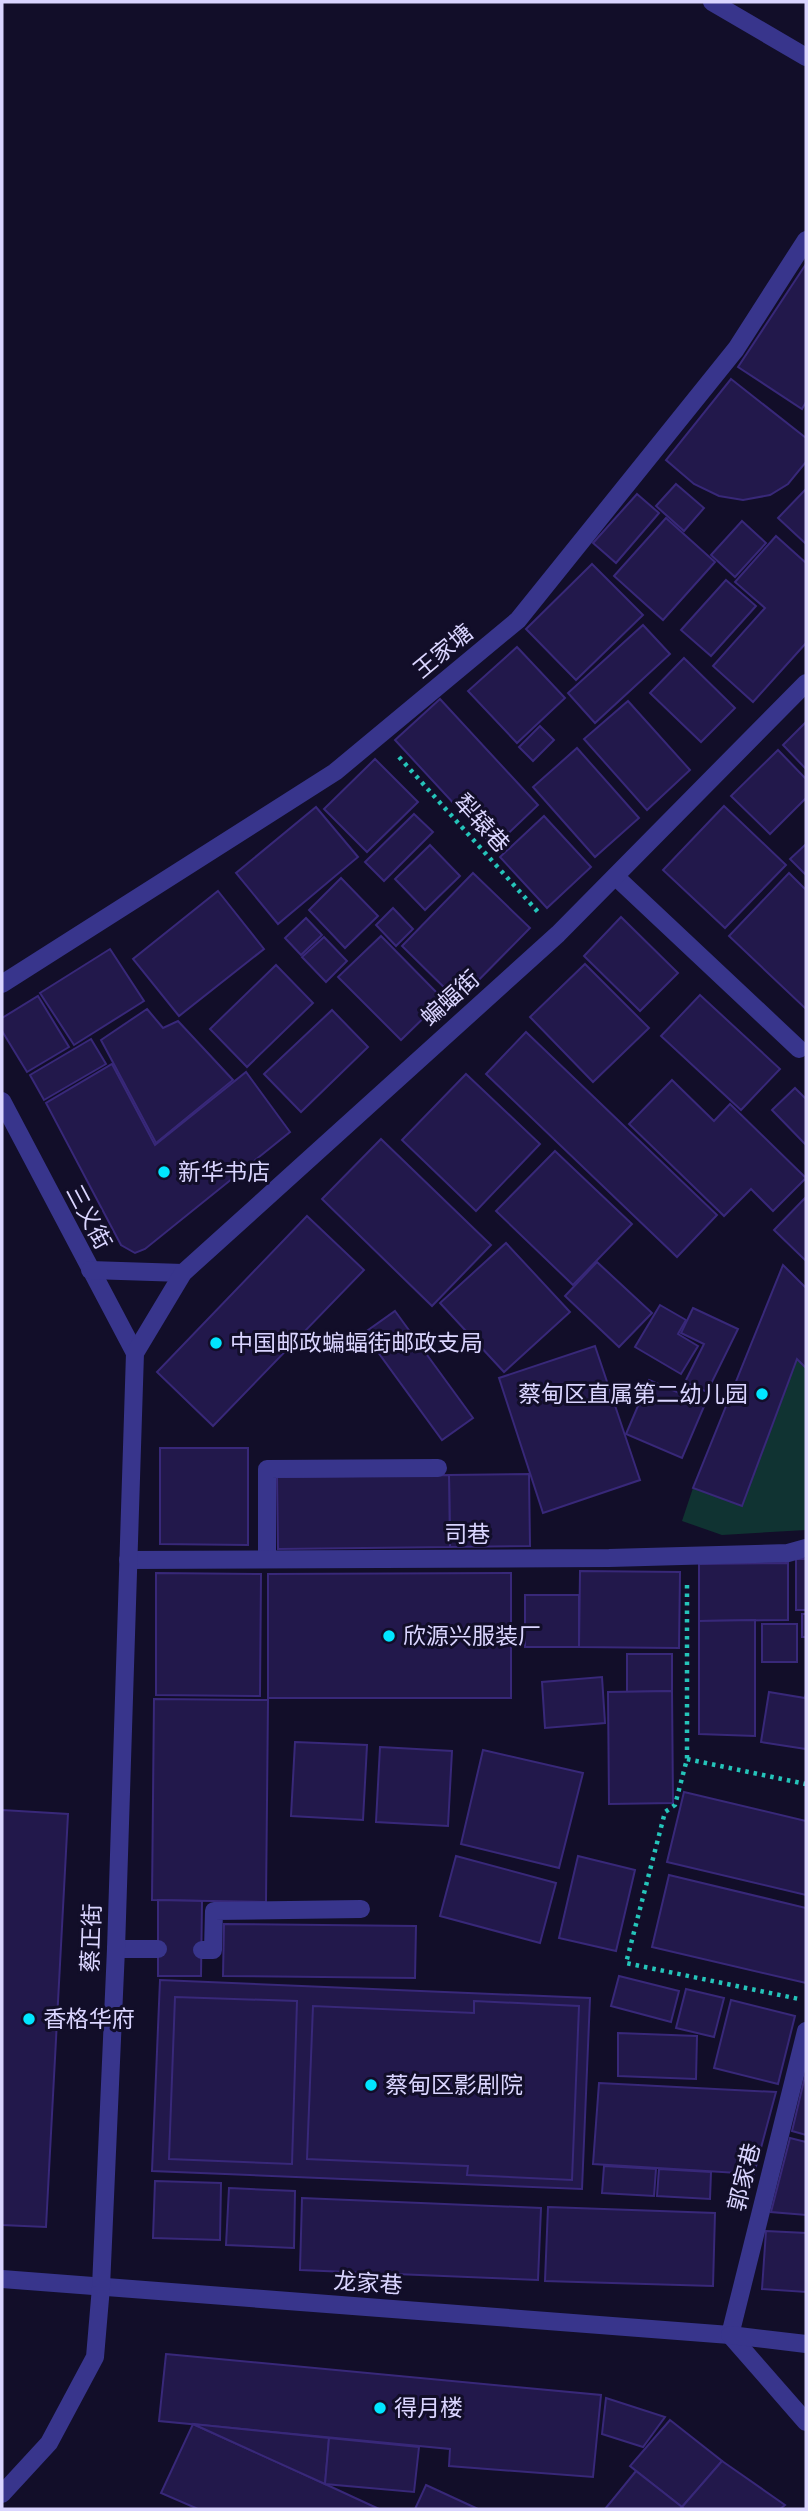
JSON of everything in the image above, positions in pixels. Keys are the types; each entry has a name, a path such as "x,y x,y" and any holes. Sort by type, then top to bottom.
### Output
{"street":[{"path":"712,2 806,57"},
{"name":"王家塘","path":"2,984 335,772 518,620 737,349 806,240"},
{"name":"蝙蝠街","path":"135,1353 183,1273 558,934 806,683"},
{"path":"616,877 799,1049"},
{"name":"三义街","path":"2,1101 135,1353"},
{"path":"90,1270 183,1273"},
{"name":"蔡正街","path":"2,2494 49,2443 95,2357 101,2287 116,1949 135,1353"},
{"path":"267,1559 267,1469 439,1468"},
{"name":"司巷","path":"128,1560 687,1556 788,1553 806,1548"},
{"path":"202,1950 213,1950 214,1911 361,1909"},
{"path":"116,1949 158,1949"},
{"name":"郭家巷","path":"730,2335 806,2031"},
{"name":"龙家巷","path":"2,2279 730,2335 806,2344"},
{"path":"730,2335 806,2421"}],"path":[{"name":"犁辕巷","path":"380,735 558,934"},
{"path":"687,1556 687,1759 675,1805 665,1812 626,1963 806,2001"},
{"path":"687,1759 806,1784"}],"green space":[{"path":"797,1359 806,1368 806,1530 722,1535 682,1521 693,1488 742,1506"}],"building":[{"path":"806,264 806,402 802,409 738,367"},
{"path":"731,379 806,438 806,462 788,484 770,495 743,500 719,496 694,484 666,460"},
{"path":"676,484 704,508 684,531 656,506"},
{"path":"806,489 806,544 778,518"},
{"path":"637,494 659,513 616,563 593,543"},
{"path":"666,518 715,562 663,620 614,576"},
{"path":"742,521 766,543 735,577 711,555"},
{"path":"776,536 806,563 806,643 753,702 713,666 765,608 735,582"},
{"path":"592,564 643,615 576,680 526,629"},
{"path":"726,580 756,606 711,656 681,630"},
{"path":"643,625 670,654 595,723 568,693"},
{"path":"517,647 565,698 517,743 468,691"},
{"path":"684,658 735,708 701,742 650,693"},
{"path":"440,699 538,805 494,847 395,740"},
{"path":"628,701 690,770 647,810 584,739"},
{"path":"806,722 806,769 783,745"},
{"path":"540,726 554,740 533,761 519,747"},
{"path":"577,748 639,818 595,857 533,787"},
{"path":"778,750 806,779 806,798 770,834 731,796"},
{"path":"375,759 418,802 367,852 324,809"},
{"path":"724,806 786,865 725,928 663,870"},
{"path":"316,807 358,857 278,924 236,873"},
{"path":"414,814 433,832 384,881 365,862"},
{"path":"544,816 591,867 547,908 500,857"},
{"path":"806,844 806,875 790,859"},
{"path":"430,845 460,876 425,910 395,879"},
{"path":"473,873 530,928 458,1001 402,946"},
{"path":"789,873 806,890 806,1009 729,936"},
{"path":"341,878 378,916 345,948 309,910"},
{"path":"218,891 264,949 179,1016 133,959"},
{"path":"393,908 413,929 396,946 376,925"},
{"path":"621,917 678,973 640,1011 584,956"},
{"path":"306,918 322,935 301,955 285,938"},
{"path":"381,936 443,999 401,1040 338,977"},
{"path":"324,937 347,961 326,982 302,957"},
{"path":"110,949 144,1001 74,1045 40,993"},
{"path":"585,964 649,1028 593,1082 530,1017"},
{"path":"276,965 313,1003 247,1067 210,1029"},
{"path":"700,995 780,1069 741,1110 661,1036"},
{"path":"38,996 69,1047 27,1072 2,1031 2,1018"},
{"path":"147,1009 163,1028 178,1021 233,1080 156,1143 101,1040"},
{"path":"332,1010 368,1047 301,1112 264,1074"},
{"path":"526,1032 717,1215 677,1257 486,1074"},
{"path":"91,1039 106,1064 44,1100 30,1075"},
{"path":"112,1064 155,1145 246,1072 290,1132 145,1249 135,1253 121,1245 46,1103"},
{"path":"466,1074 540,1144 476,1211 402,1140"},
{"path":"672,1080 714,1121 730,1104 806,1178 773,1211 751,1189 724,1216 629,1124"},
{"path":"795,1088 806,1099 806,1145 772,1110"},
{"path":"381,1139 491,1245 432,1306 322,1199"},
{"path":"555,1151 632,1224 573,1285 496,1211"},
{"path":"806,1197 806,1261 774,1230"},
{"path":"307,1216 364,1270 213,1426 157,1372"},
{"path":"506,1243 570,1312 504,1372 440,1303"},
{"path":"597,1262 652,1313 619,1347 565,1296"},
{"path":"783,1265 806,1288 806,1368 797,1359 742,1506 693,1488"},
{"path":"660,1305 686,1320 678,1334 698,1346 681,1374 635,1347"},
{"path":"693,1308 738,1329 707,1392 685,1382 704,1344 681,1333"},
{"path":"395,1311 473,1418 442,1440 364,1333"},
{"path":"595,1346 640,1480 543,1513 499,1378"},
{"path":"649,1380 705,1404 682,1458 626,1434"},
{"path":"160,1448 248,1448 248,1545 160,1544"},
{"path":"529,1474 530,1546 450,1547 449,1475"},
{"path":"449,1475 450,1547 278,1549 277,1477"},
{"path":"796,1559 806,1559 806,1610 796,1610"},
{"path":"788,1563 788,1620 699,1621 699,1564"},
{"path":"580,1571 680,1572 679,1648 579,1647"},
{"path":"156,1573 261,1574 260,1696 156,1695"},
{"name":"欣源兴服装厂","path":"511,1573 511,1698 268,1698 268,1574"},
{"path":"525,1595 579,1595 579,1647 525,1647"},
{"path":"802,1614 806,1614 806,1637 802,1637"},
{"path":"755,1620 755,1736 699,1734 699,1621"},
{"path":"762,1624 797,1624 797,1662 762,1662"},
{"path":"627,1654 672,1654 672,1691 627,1692"},
{"path":"602,1677 605,1723 545,1728 542,1682"},
{"path":"672,1691 673,1803 609,1804 608,1692"},
{"path":"769,1692 805,1698 806,1693 806,1749 761,1742"},
{"path":"154,1699 268,1700 266,1902 152,1900"},
{"path":"295,1742 367,1745 363,1820 291,1816"},
{"path":"380,1747 452,1751 448,1826 376,1822"},
{"path":"483,1750 583,1773 559,1868 461,1844"},
{"path":"684,1792 806,1821 806,1895 667,1862"},
{"name":"香格华府","path":"2,1810 68,1814 46,2227 2,2225"},
{"path":"456,1856 556,1883 540,1943 440,1916"},
{"path":"578,1856 635,1870 616,1951 559,1938"},
{"path":"669,1875 806,1908 806,1983 652,1947"},
{"path":"158,1900 202,1901 201,1976 158,1976"},
{"path":"224,1924 416,1926 415,1978 223,1976"},
{"path":"619,1976 679,1991 671,2022 611,2006"},
{"name":"蔡甸区影剧院","path":"160,1980 590,1998 582,2189 152,2171"},
{"path":"686,1989 724,1998 714,2037 676,2028"},
{"path":"175,1997 297,2001 292,2164 169,2159"},
{"path":"731,2000 795,2016 778,2084 714,2068"},
{"path":"474,2001 579,2006 572,2180 467,2175 468,2166 307,2159 313,2006 474,2013"},
{"path":"618,2033 697,2036 696,2079 618,2076"},
{"path":"806,2072 806,2135 792,2131"},
{"path":"599,2083 776,2092 754,2174 593,2164"},
{"path":"790,2138 806,2142 806,2215 771,2212"},
{"path":"604,2166 656,2169 654,2196 602,2193"},
{"path":"659,2169 711,2172 710,2199 657,2196"},
{"path":"155,2181 221,2183 220,2240 153,2238"},
{"path":"229,2188 295,2191 294,2248 226,2245"},
{"path":"302,2198 541,2208 538,2280 300,2270"},
{"path":"548,2207 715,2213 713,2286 545,2281"},
{"path":"766,2231 806,2233 806,2292 762,2289"},
{"name":"得月楼","path":"166,2354 601,2395 593,2477 449,2466 450,2449 159,2421"},
{"path":"606,2398 665,2417 643,2447 602,2434"},
{"path":"670,2420 722,2461 682,2507 630,2466"},
{"path":"193,2424 379,2509 198,2509 161,2493"},
{"path":"193,2424 329,2438 325,2484"},
{"path":"329,2438 419,2447 414,2492 325,2484"},
{"path":"722,2461 785,2505 780,2509 684,2509 682,2507"},
{"path":"636,2471 682,2507 605,2509"},
{"path":"426,2485 478,2509 415,2509"}],"place":[{"name":"新华书店","path":"164,1172"},
{"name":"中国邮政蝙蝠街邮政支局","path":"216,1343"},
{"name":"蔡甸区直属第二幼儿园","path":"762,1394"},
{"name":"欣源兴服装厂","path":"389,1636"},
{"name":"香格华府","path":"29,2019"},
{"name":"蔡甸区影剧院","path":"371,2085"},
{"name":"得月楼","path":"380,2408"}]}
